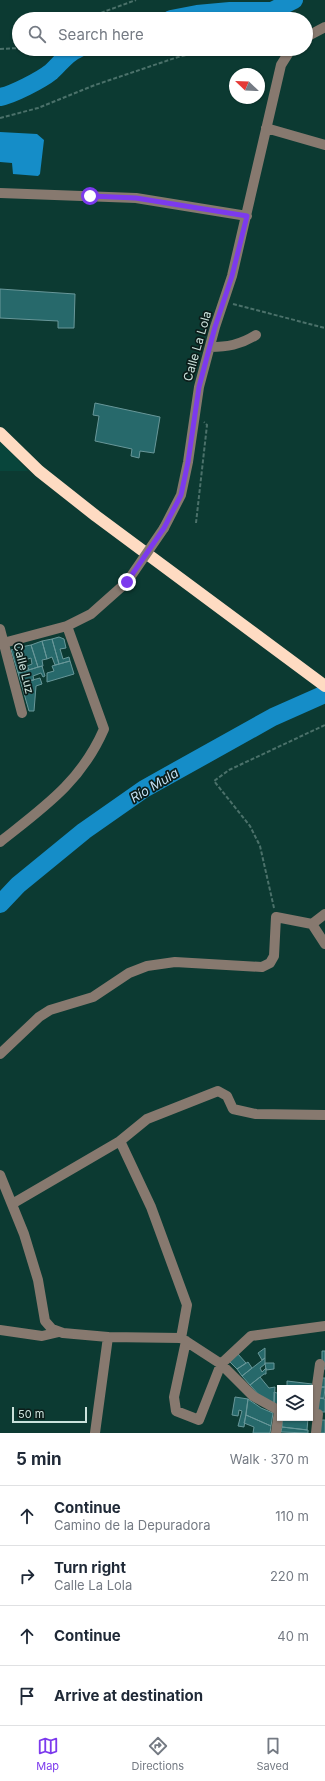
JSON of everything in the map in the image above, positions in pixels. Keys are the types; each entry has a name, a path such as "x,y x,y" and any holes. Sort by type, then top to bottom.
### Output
{"highway":[{"path":"0,433 39,471 62,489 174,575 325,686"}],"street":[{"path":"313,33 325,27"},
{"name":"Calle La Lola","path":"2,644 67,626 91,614 127,582 164,528 181,495 188,462 199,387 232,276 281,65 287,56"},
{"path":"266,128 325,145"},
{"path":"0,193 136,198 247,216"},
{"path":"210,346 227,347 246,341 256,335"},
{"path":"0,842 47,805 71,782 95,750 104,729 67,626"},
{"name":"Calle Luz","path":"0,630 2,644 22,713"},
{"path":"312,924 325,914"},
{"path":"0,1054 39,1017 50,1010 93,997 129,972 147,966 175,962 262,967 270,963 274,956 276,917 312,924 325,944"},
{"path":"12,1204 120,1141 147,1119 218,1091 227,1096 233,1109 256,1114 325,1115"},
{"path":"120,1141 151,1207 186,1305 184,1339 174,1397 176,1411 199,1420 221,1364 250,1336 325,1326"},
{"path":"0,1175 24,1234 38,1280 45,1321 52,1329 63,1333 108,1337 184,1339 221,1364 253,1396 277,1409"},
{"path":"0,1330 42,1336 59,1332"},
{"path":"95,1433 108,1337"},
{"path":"316,1433 320,1364"},
{"path":"276,1433 278,1421"}],"path":[{"path":"103,12 136,0"},
{"path":"0,49 12,48"},
{"path":"0,118 38,108 95,85 183,56"},
{"path":"224,301 325,328"},
{"path":"196,410 207,425 196,523"},
{"path":"276,917 267,870 260,846 250,826 214,781 229,770 325,725"}],"shaded area":[{"path":"0,440 28,471 0,471"}],"water":[{"path":"0,132 37,134 44,140 40,174 38,176 13,174 12,163 0,162"}],"building":[{"path":"0,289 75,294 74,328 58,328 58,321 0,318"},
{"path":"95,403 160,417 154,453 140,451 139,458 131,456 132,449 95,441 99,416 93,415"},
{"path":"59,637 64,639 66,648 60,649 63,659 69,657 70,661 59,664 52,639"},
{"path":"52,639 59,664 55,665 52,657 47,659 42,641"},
{"path":"42,641 47,659 42,660 43,666 38,667 31,645"},
{"path":"31,645 38,667 29,670 27,666 32,664 31,658 25,660 21,647"},
{"path":"21,647 25,660 21,661 22,667 27,666 29,670 18,673 11,650"},
{"path":"70,661 74,674 47,682 47,673 54,671 52,666"},
{"path":"42,666 45,676 43,677 41,673 33,676 34,680 21,683 18,673"},
{"path":"40,678 42,684 36,686 34,711 29,711 21,683"},
{"path":"265,1348 265,1358 262,1360 258,1353"},
{"path":"322,1351 325,1351 325,1369 322,1369"},
{"path":"238,1354 246,1363 237,1369 229,1361"},
{"path":"265,1358 265,1364 260,1368 262,1372 266,1368 266,1374 250,1385 242,1376"},
{"path":"248,1362 252,1368 242,1376 237,1369"},
{"path":"265,1363 274,1363 274,1369 266,1370"},
{"path":"260,1377 269,1388 275,1387 274,1404 259,1395 250,1385"},
{"path":"322,1378 325,1378 325,1387 321,1387"},
{"path":"287,1381 312,1384 312,1385 287,1385"},
{"path":"321,1387 325,1387 324,1398 319,1398"},
{"path":"274,1392 277,1393 277,1405 274,1404"},
{"path":"235,1397 248,1399 244,1427 238,1426 242,1411 239,1410 238,1416 232,1415"},
{"path":"319,1398 325,1399 325,1412 317,1412"},
{"path":"248,1399 261,1408 273,1413 271,1426 246,1415"},
{"path":"246,1415 271,1426 270,1433 253,1433 254,1427 244,1423"},
{"path":"321,1420 325,1420 325,1433 320,1433"},
{"path":"282,1421 308,1421 307,1430 282,1427"},
{"path":"282,1427 308,1430 308,1433 281,1432"}],"waterway":[{"path":"219,12 272,11 294,0"},
{"path":"0,97 19,90 40,79 51,72 67,56"},
{"name":"Río Mula","path":"0,904 18,885 84,831 144,789 273,717 325,694"}],"route":[{"path":"90,196 136,198 247,216 232,276 215,327 199,387 188,462 181,495 164,528 127,582"}]}
